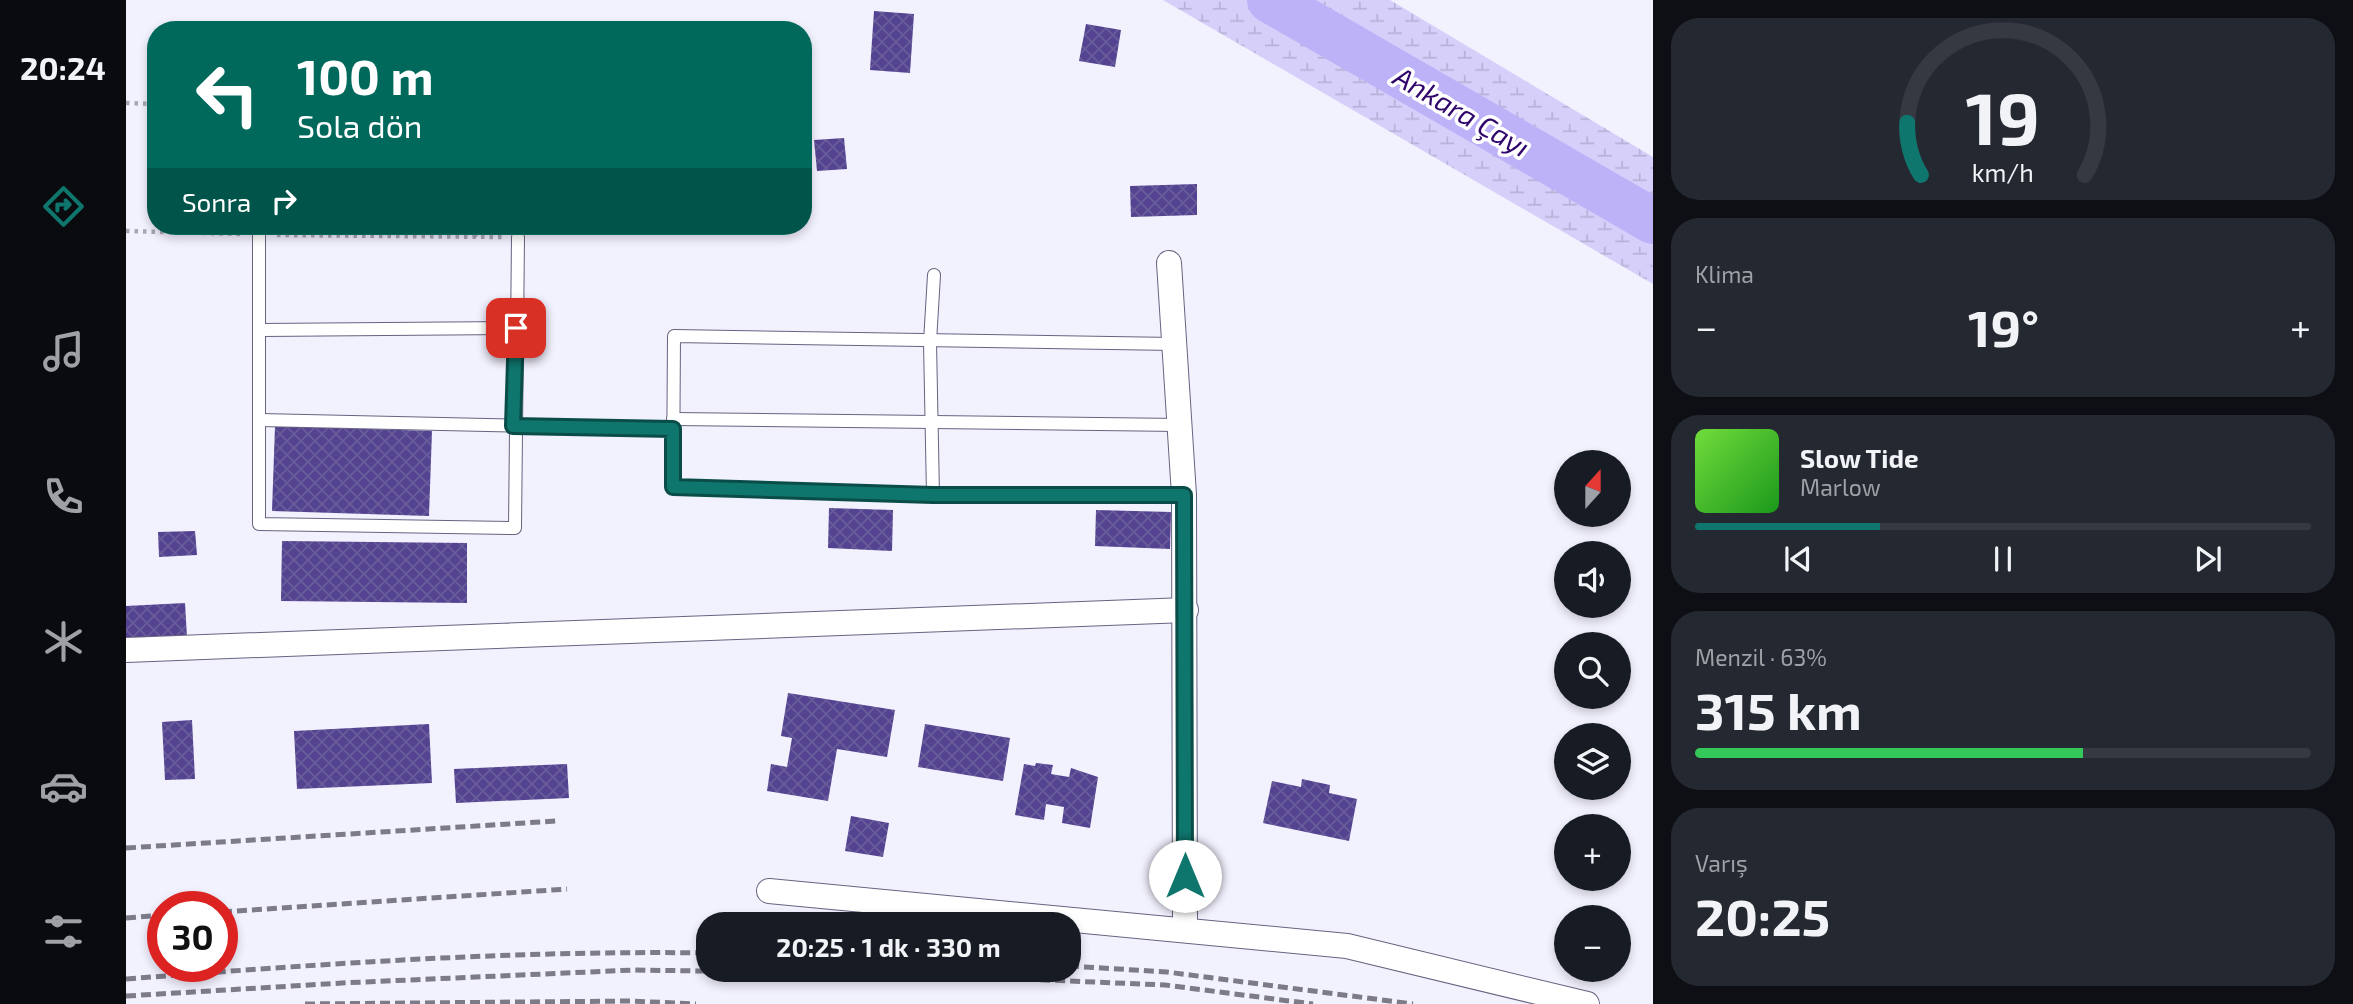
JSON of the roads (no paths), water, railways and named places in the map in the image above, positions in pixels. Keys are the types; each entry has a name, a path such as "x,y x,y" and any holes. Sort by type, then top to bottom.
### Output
{"street":[{"path":"1169,263 1184,495 1185,929"},
{"path":"126,650 1186,610"},
{"path":"769,891 1347,946 1587,1004"}],"lane":[{"path":"260,235 259,524 515,528 513,426 518,237"},
{"path":"933,495 930,342 934,275"},
{"path":"261,330 516,328"},
{"path":"1174,344 930,342 674,335 673,487 933,495 1184,495"},
{"path":"260,420 513,426 932,422 1180,425"}],"waterway":[{"name":"Ankara Çayı","path":"1270,0 1653,221"}],"railway":[{"path":"126,848 556,821"},
{"path":"238,911 567,889"},
{"path":"126,918 147,916"},
{"path":"126,979 344,963 490,956 696,953"},
{"path":"1081,967 1167,972 1413,1004"},
{"path":"126,996 634,970 904,974 1165,985 1313,1004"},
{"path":"305,1004 631,1001 696,1004"}]}
